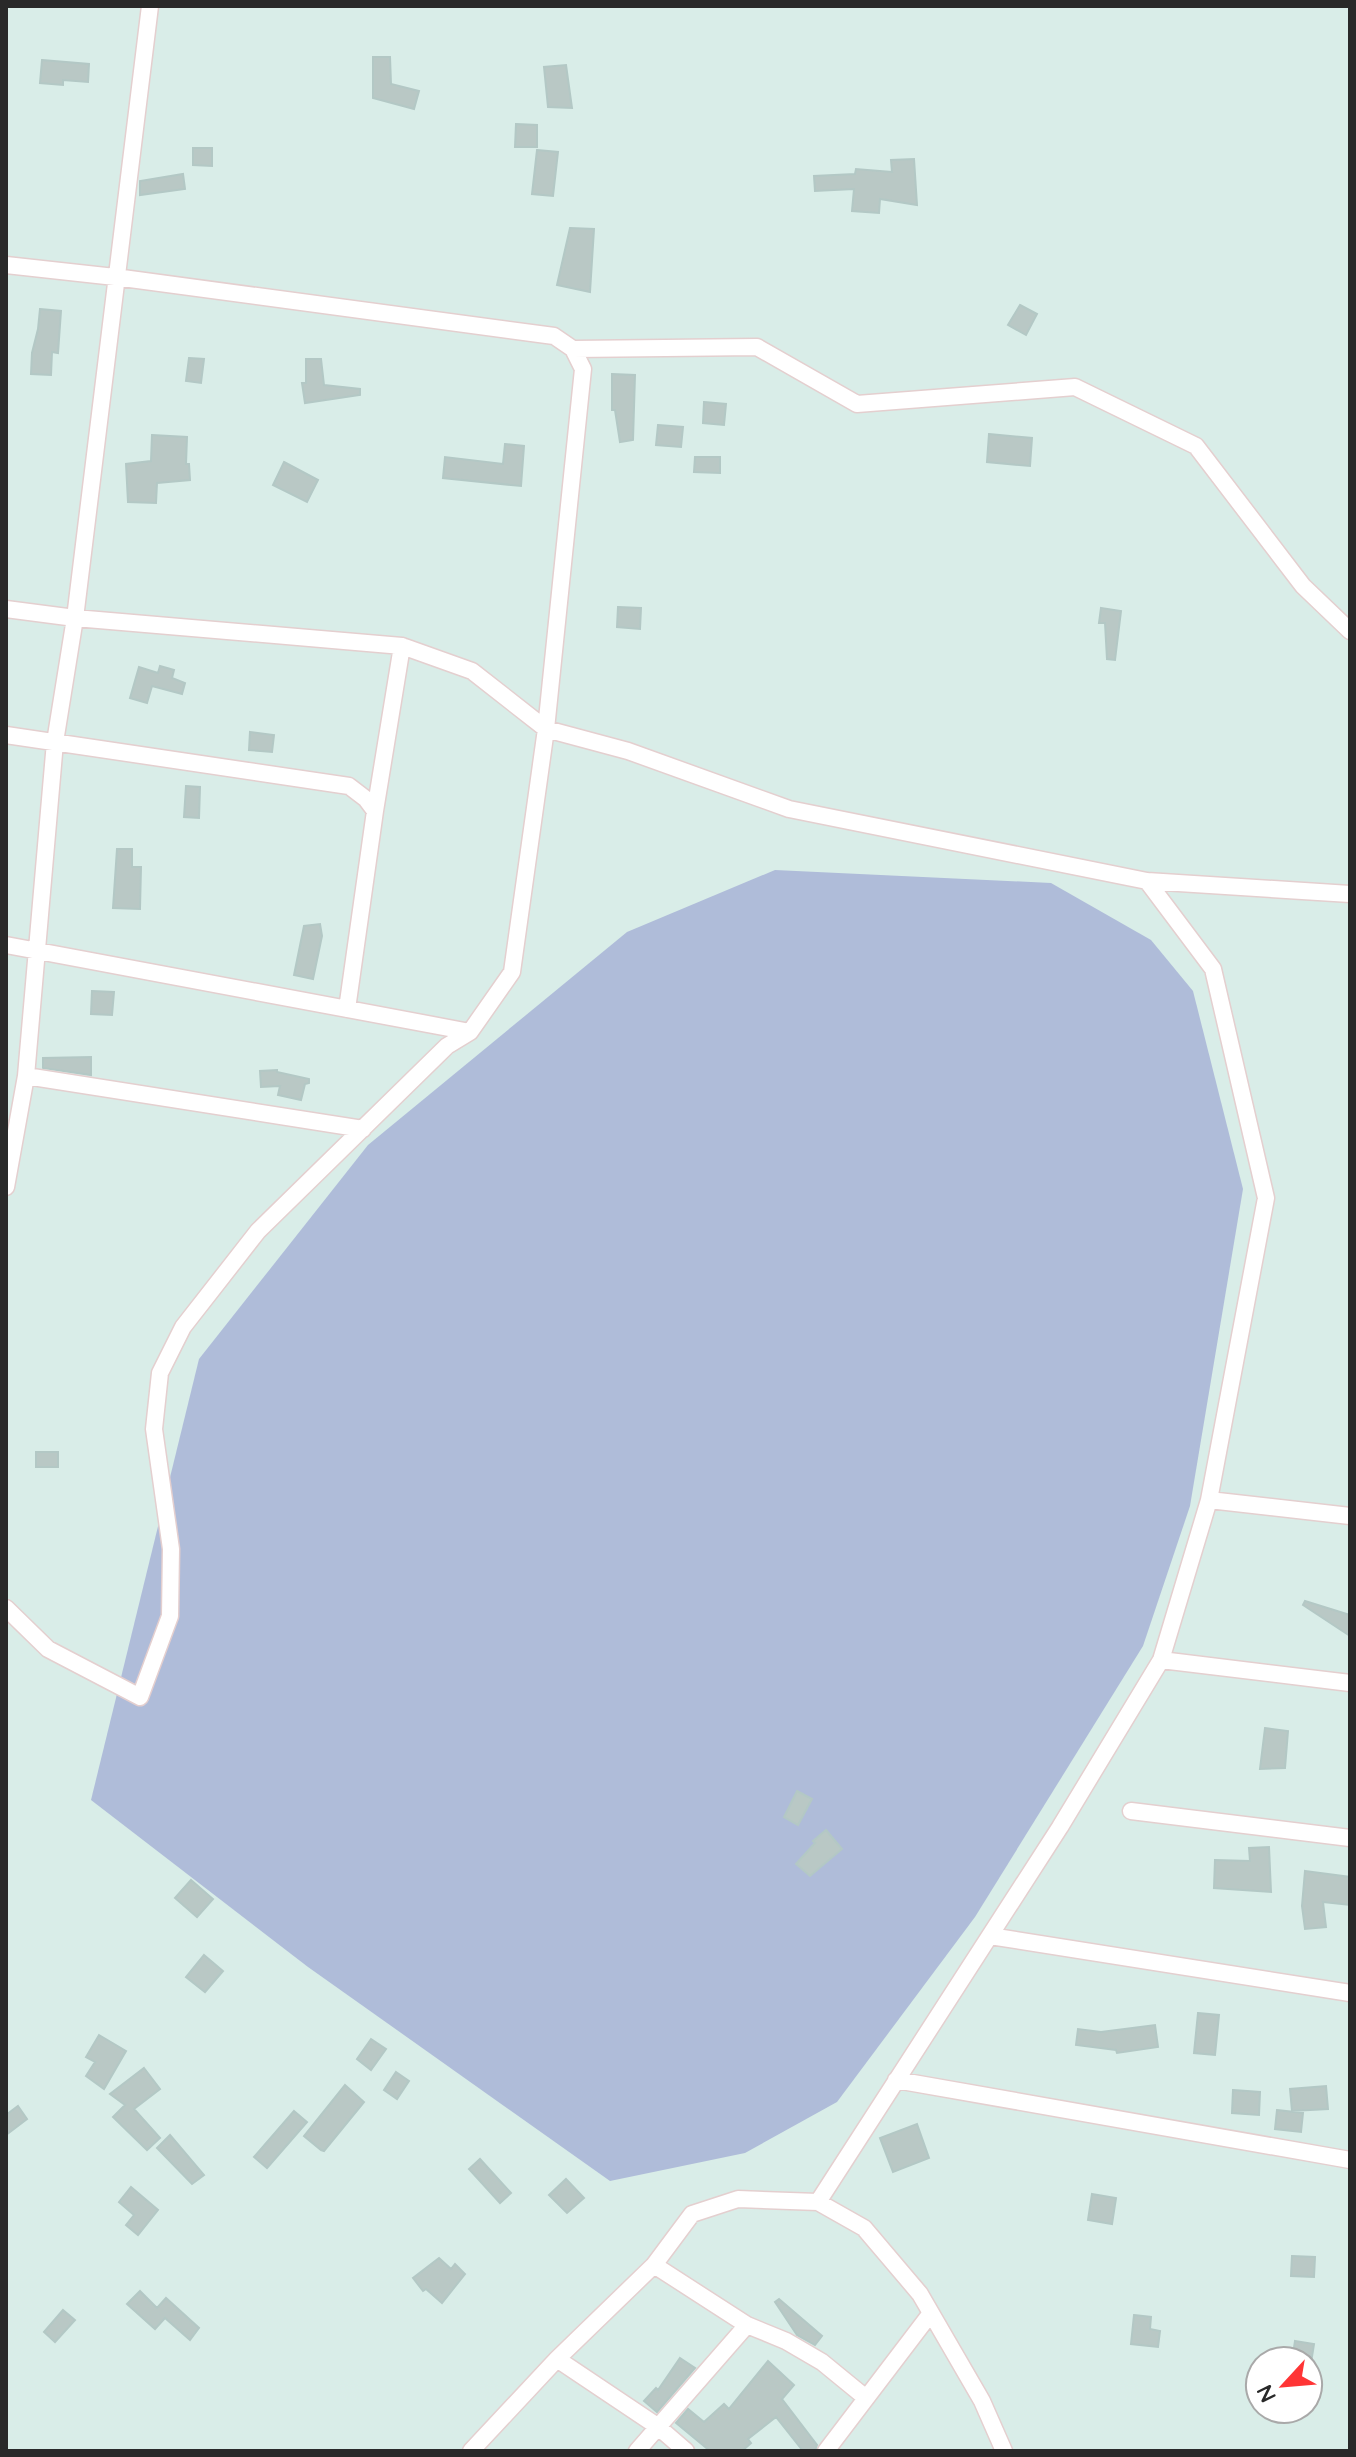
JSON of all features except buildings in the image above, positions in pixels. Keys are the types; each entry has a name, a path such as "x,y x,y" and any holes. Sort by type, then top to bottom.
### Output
{"street":[{"path":"6,1187 10,1133 26,1076 55,742 75,618 150,6"},
{"path":"6,265 554,336 573,349 583,369 546,729 512,972 470,1032 447,1046 258,1231 183,1327 160,1373 154,1429 171,1549 170,1616 140,1697 48,1649 6,1608"},
{"path":"573,349 757,347 857,404 1075,387 1196,446 1303,586 1350,631"},
{"path":"6,609 75,618 402,646 472,671 546,729 628,751 789,809 1147,881 1350,894"},
{"path":"347,1009 402,646"},
{"path":"6,735 349,786 366,799 375,811"},
{"path":"818,2202 1060,1827 1161,1660 1209,1500 1266,1198 1213,969 1147,881"},
{"path":"6,945 470,1032"},
{"path":"26,1076 363,1129"},
{"path":"1209,1500 1350,1516"},
{"path":"1161,1660 1350,1683"},
{"path":"1131,1811 1350,1838"},
{"path":"990,1936 1350,1993"},
{"path":"896,2080 1350,2160"},
{"path":"471,2451 557,2359 654,2265 692,2214 738,2199 818,2202 864,2228 920,2294 982,2401 1004,2451"},
{"path":"654,2265 747,2325 786,2341 822,2362 866,2398"},
{"path":"826,2451 931,2313"},
{"path":"637,2451 747,2325"},
{"path":"557,2359 657,2426 686,2451"}],"shaded area":[{"path":"775,870 1051,883 1151,940 1193,991 1243,1189 1190,1506 1143,1646 975,1917 837,2102 745,2153 610,2181 308,1967 91,1800 199,1359 368,1145 627,932"}]}
